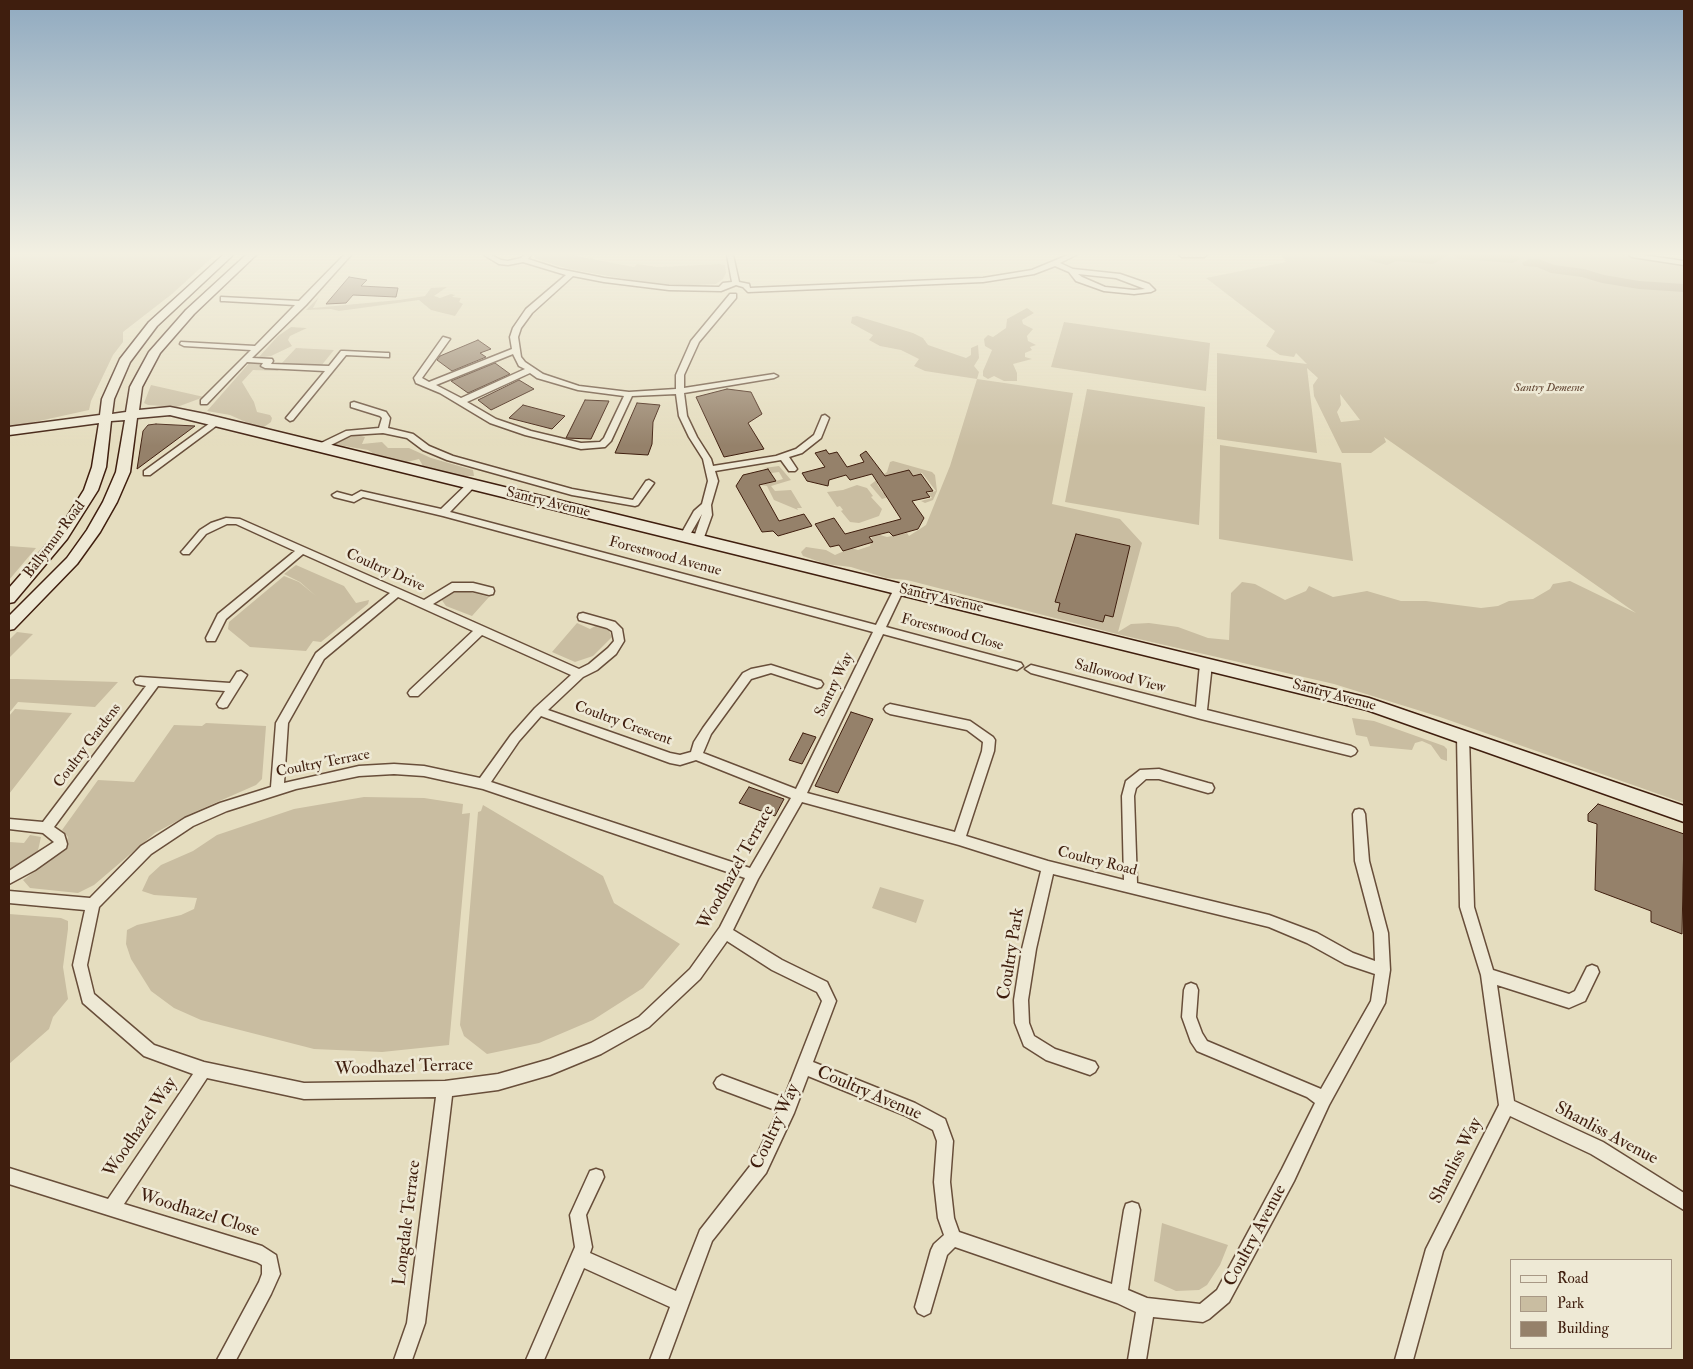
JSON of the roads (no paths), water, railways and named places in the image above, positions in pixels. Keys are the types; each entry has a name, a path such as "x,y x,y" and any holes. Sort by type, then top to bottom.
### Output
{"main road":[{"path":"105,419 108,399 119,370 136,343 158,319"},
{"path":"133,416 136,387 155,352 184,319"},
{"name":"Santry Avenue","path":"9,431 133,416 146,419 188,415 217,421 1369,704 1463,740 1684,814"},
{"name":"Ballymun Road","path":"9,625 72,561 93,532 123,472 133,416"},
{"name":"Ballymun Road","path":"9,598 62,536 81,508 99,467 105,419"}],"street":[{"path":"204,402 287,319"},
{"path":"522,319 516,328 514,350 517,357 530,370 540,376 571,386 628,394 679,392 774,376"},
{"path":"692,538 707,515 706,506 712,485 711,469 686,425 679,392 680,375 690,348 714,319"},
{"path":"446,339 418,378 419,381 462,401 493,421 508,427 565,443 597,447 606,443 628,394"},
{"path":"188,354 188,344 257,348"},
{"path":"429,385 514,350"},
{"path":"280,417 295,418 344,353 385,356"},
{"path":"246,360 269,362 265,366 331,369"},
{"path":"462,401 530,370"},
{"path":"354,405 383,414 386,418 383,430"},
{"path":"711,469 784,457 803,449 821,432 825,418"},
{"path":"147,474 217,421"},
{"path":"322,446 349,433 383,430 410,436 426,448 450,458 572,492 635,504 649,483"},
{"path":"784,457 792,469"},
{"path":"443,513 472,484"},
{"name":"Forestwood Avenue","path":"337,495 354,499 361,494 443,513 879,630"},
{"name":"Coultry Drive","path":"186,552 203,532 226,521 237,522 578,674"},
{"path":"211,638 222,617 302,550"},
{"path":"424,604 452,587 473,586 489,591"},
{"name":"Santry Way","path":"799,796 899,589"},
{"path":"277,789 282,723 320,656 397,593"},
{"path":"483,784 515,738 539,711 578,674 593,666 612,651 619,641 617,629 611,625 583,617"},
{"path":"414,693 480,630"},
{"name":"Forestwood Close","path":"879,630 1017,666"},
{"path":"1202,714 1206,664"},
{"path":"696,755 700,742 707,730 747,676 755,672 771,669 817,684"},
{"name":"Sallowood View","path":"1031,670 1351,751"},
{"path":"223,704 241,675"},
{"path":"140,681 233,687"},
{"name":"Coultry Gardens","path":"46,828 155,682"},
{"path":"890,709 970,726 989,740 988,751 958,839"},
{"name":"Coultry Crescent","path":"539,711 670,758 680,760 696,755 799,796"},
{"path":"1463,740 1468,907 1488,975 1507,1106"},
{"name":"Coultry Terrace","path":"93,904 146,850 190,822 224,807 277,789 359,771 394,769 424,770 483,784 753,875"},
{"path":"1131,887 1128,796 1130,785 1144,774 1159,774 1208,788"},
{"name":"Coultry Road","path":"799,796 958,839 1048,867 1269,922 1312,938 1350,959 1383,970"},
{"name":"Woodhazel Terrace","path":"93,904 80,965 88,998 149,1051 204,1070 304,1091 445,1089 498,1082 550,1068 596,1049 644,1022 695,974 725,932 753,875 799,796"},
{"name":"Coultry Avenue","path":"803,1066 909,1109 939,1125 945,1141 942,1182 946,1218 954,1238 1119,1295 1146,1307 1203,1313 1224,1296 1288,1175 1324,1100 1378,1003 1383,970 1382,933 1362,861 1359,814"},
{"path":"9,824 46,828 59,838 61,844 9,878"},
{"name":"Coultry Park","path":"1048,867 1029,949 1021,1000 1022,1023 1029,1041 1051,1055 1090,1067"},
{"path":"9,898 93,904"},
{"name":"Coultry Way","path":"659,1360 706,1236 760,1167 788,1108 829,1001 822,987 777,965 725,932"},
{"path":"1488,975 1569,1001 1580,996 1592,972"},
{"path":"1191,990 1189,1018 1196,1037 1202,1046 1312,1092 1324,1100"},
{"name":"Woodhazel Way","path":"111,1208 204,1070"},
{"path":"722,1083 788,1108"},
{"name":"Longdale Terrace","path":"403,1360 416,1323 445,1089"},
{"name":"Shanliss Avenue","path":"1507,1106 1597,1148 1684,1202"},
{"name":"Shanliss Way","path":"1404,1360 1435,1248 1507,1106"},
{"name":"Woodhazel Close","path":"9,1176 262,1255 270,1261 271,1274 265,1288 226,1360"},
{"path":"535,1360 584,1247 578,1215 596,1176"},
{"path":"1119,1295 1132,1210"},
{"path":"924,1307 940,1250 954,1238"},
{"path":"580,1257 682,1303"},
{"path":"1137,1360 1146,1307"}],"park label":[{"name":"Santry Demesne","path":"1549,388"}]}
